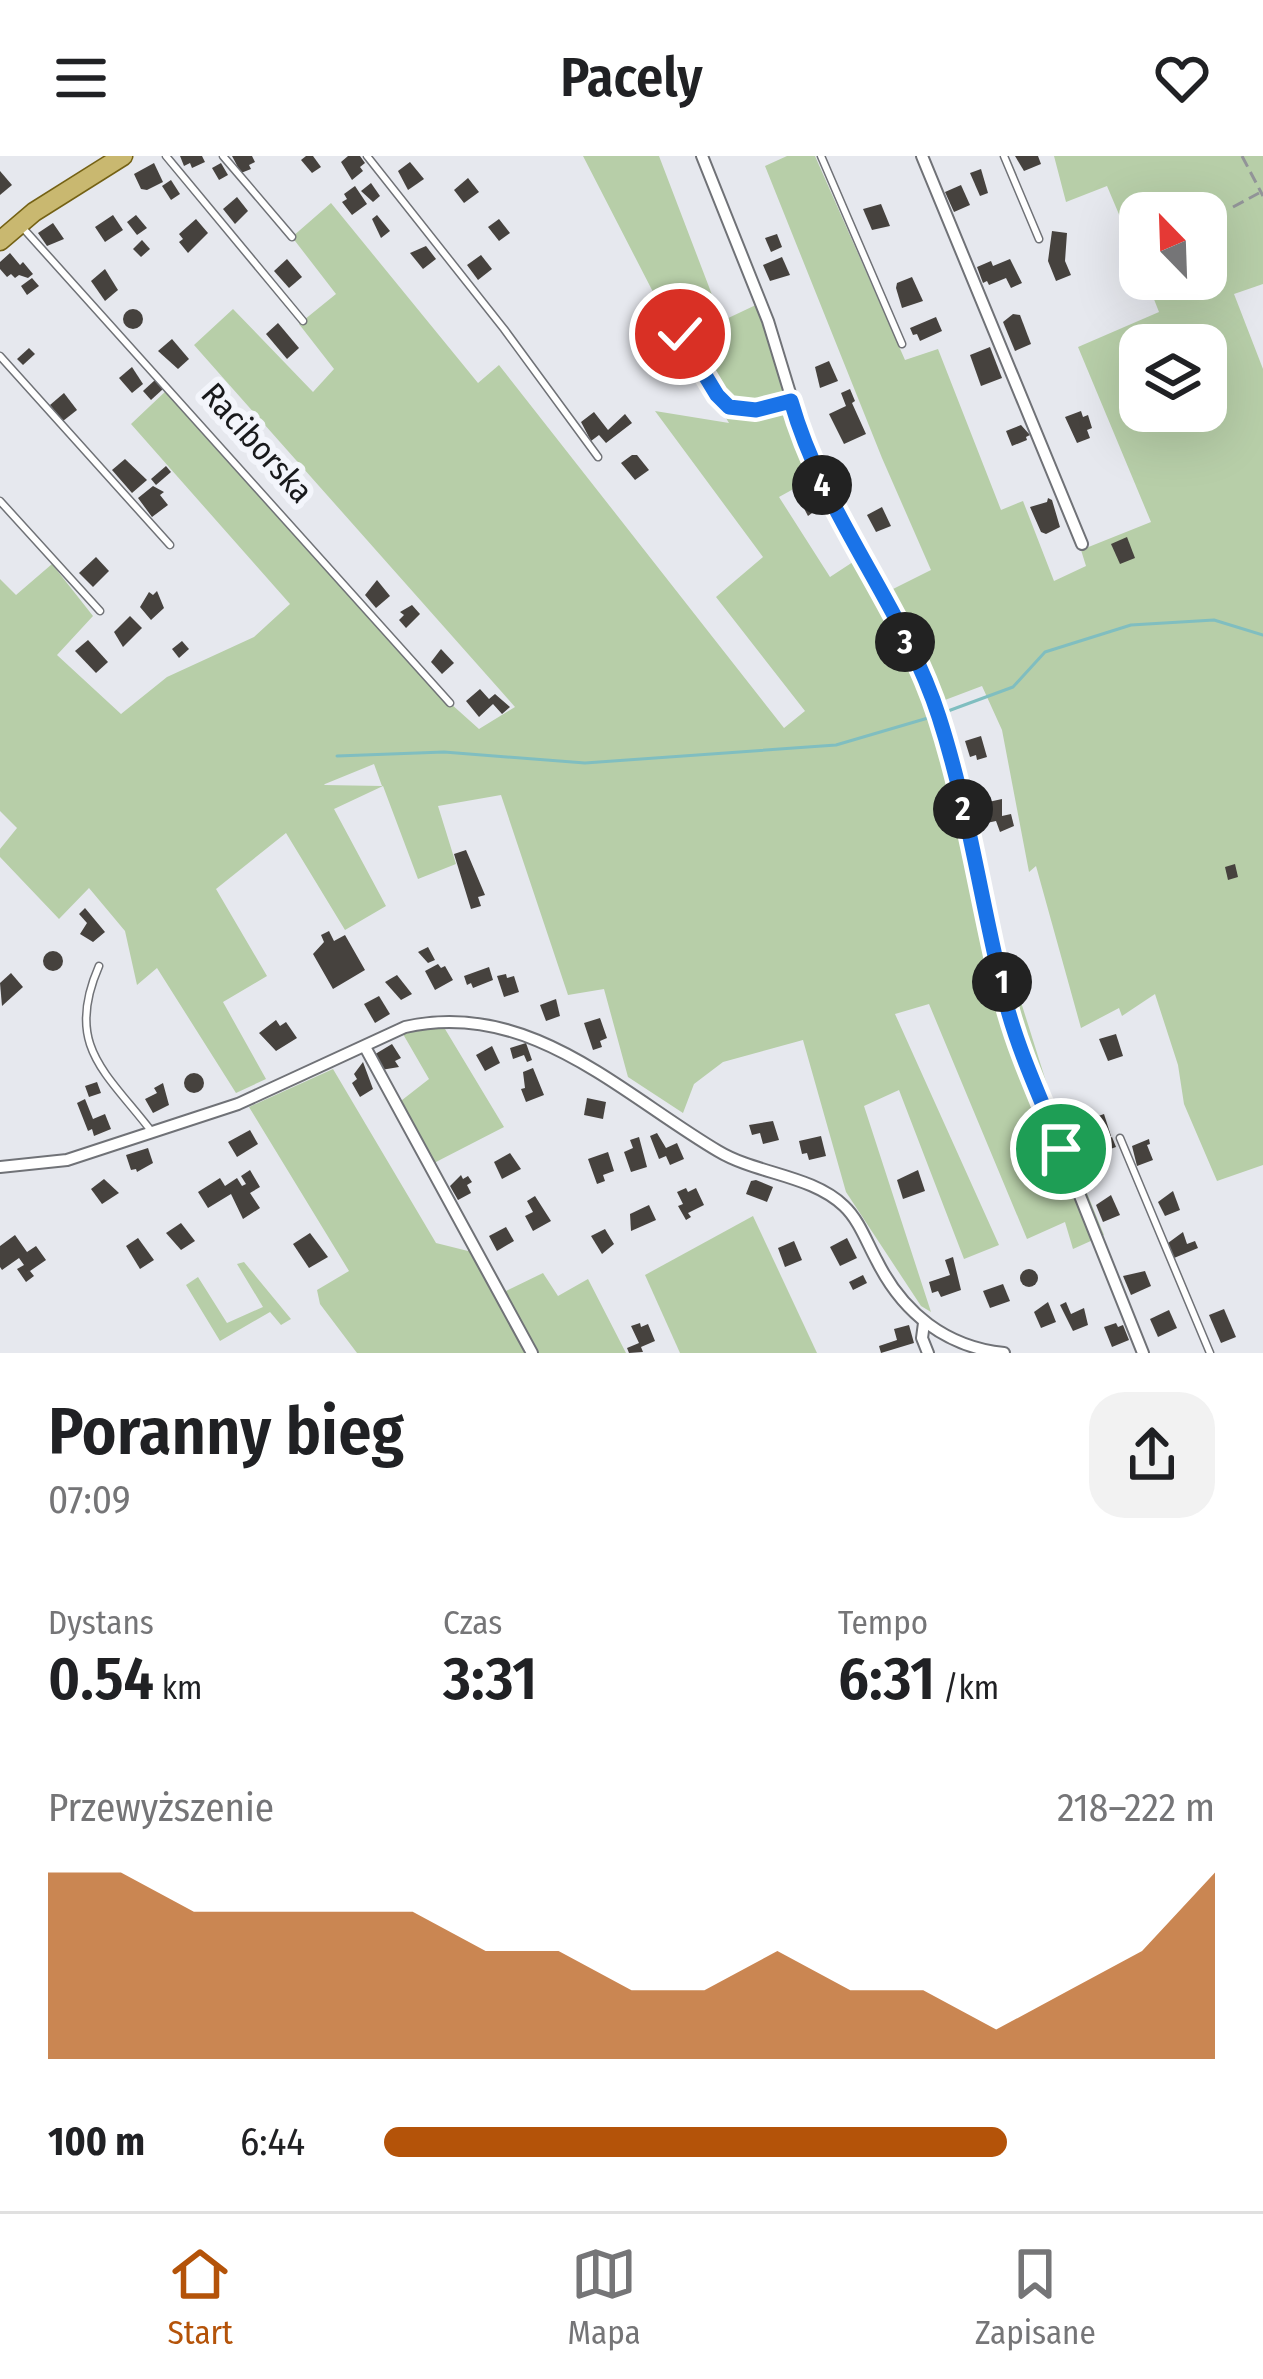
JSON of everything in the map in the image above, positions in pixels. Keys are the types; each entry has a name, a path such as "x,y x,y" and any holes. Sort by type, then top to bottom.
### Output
{"main road":[{"path":"0,241 92,173 124,156"}],"street":[{"path":"702,156 767,321 811,462 939,716 1016,1036 1143,1353"},
{"path":"922,156 1082,544"},
{"path":"0,1168 67,1160 290,1083 405,1028 457,1020 523,1033 553,1047 718,1151 845,1206 915,1317 981,1351 1004,1353"},
{"path":"365,1047 532,1353"},
{"path":"924,1323 922,1338 928,1353"}],"lane":[{"path":"166,156 303,321"},
{"path":"223,156 292,237"},
{"path":"367,156 504,328 598,457"},
{"path":"820,156 902,344"},
{"path":"1004,156 1039,239"},
{"name":"Raciborska","path":"20,225 450,703"},
{"path":"680,334 729,407 756,410 791,401"},
{"path":"0,356 170,544"},
{"path":"0,502 100,611"},
{"path":"99,966 85,998 83,1020 90,1050 152,1132"},
{"path":"1120,1138 1210,1353"}],"path":[{"path":"1233,207 1262,194 1242,156"}],"green space":[{"path":"583,156 659,156 722,321 760,303 817,476 779,497 830,577 859,558 881,595 931,570 765,166 787,156 815,156 905,360 938,349 1001,510 1023,501 1054,581 1086,566 1081,550 1151,522 1078,347 1119,329 1119,432 1227,432 1227,324 1131,324 1159,312 1154,300 1227,300 1227,192 1119,192 1119,214 1107,186 1066,202 1054,156 1263,156 1263,284 1234,294 1263,369 1263,1165 1217,1181 1184,1104 1178,1065 1155,994 1122,1016 1119,1008 1081,1028 1036,866 1029,872 1002,730 982,686 945,700 997,926 1061,1129 1104,1235 1073,1249 1065,1222 1027,1239 929,1004 895,1014 999,1245 964,1259 899,1090 864,1106 931,1312 921,1306 846,1192 803,1040 723,1062 694,1084 683,1113 628,1077 604,989 568,995 501,795 438,806 456,864 418,879 383,786 334,809 386,906 345,930 286,833 216,889 267,976 223,1002 266,1079 236,1093 157,968 137,985 125,931 89,888 59,919 0,857 0,849 17,828 0,811 0,579 16,595 52,564 93,616 57,655 121,714 167,677 254,637 290,604 131,424 168,389 450,703 479,729 515,707 194,345 233,309 313,392 334,369 299,324 336,294 292,237 331,203 478,383 499,365 784,728 805,711 716,597 763,557 655,411 729,423 669,323","holes":["374,764 382,786 324,785"]},
{"path":"442,1024 504,1127 434,1163 397,1104 429,1079 403,1034"},
{"path":"333,1069 436,1243 468,1251 476,1241 504,1292 543,1273 558,1296 588,1279 626,1353 357,1353 320,1304 317,1290 349,1271 249,1107"},
{"path":"753,1216 817,1353 680,1353 645,1275"},
{"path":"244,1262 291,1319 281,1325 270,1312 220,1341 186,1285 198,1277 227,1323 263,1307 237,1264"}],"building":[{"path":"180,156 202,156 205,162 192,168 190,163 184,166"},
{"path":"232,156 252,156 255,162 241,173"},
{"path":"313,156 321,167 312,173 301,160"},
{"path":"348,156 360,156 365,163 352,180 341,162"},
{"path":"1015,156 1038,156 1041,164 1024,171"},
{"path":"410,162 424,179 408,190 398,171"},
{"path":"154,163 163,182 141,189 134,174"},
{"path":"221,163 228,175 219,180 212,168"},
{"path":"981,169 988,193 980,196 970,173"},
{"path":"0,171 12,185 0,195"},
{"path":"468,178 479,192 464,203 454,190"},
{"path":"171,180 180,194 171,200 162,186"},
{"path":"371,183 380,196 373,202 361,191"},
{"path":"961,185 970,205 954,212 945,192"},
{"path":"355,186 367,204 352,215 342,202"},
{"path":"237,197 248,211 235,224 223,209"},
{"path":"881,204 890,226 872,230 863,209"},
{"path":"113,215 123,230 105,242 95,227"},
{"path":"136,215 147,228 137,235 127,222"},
{"path":"377,215 390,231 381,238 372,219"},
{"path":"196,219 208,233 188,253 179,234"},
{"path":"499,219 510,233 499,241 488,227"},
{"path":"53,223 64,239 47,246 38,233"},
{"path":"1052,231 1067,233 1065,261 1071,275 1056,281 1048,261"},
{"path":"777,234 782,247 771,252 765,238"},
{"path":"142,240 150,249 141,257 133,249"},
{"path":"426,246 436,259 423,269 410,253"},
{"path":"10,253 33,274 7,277 0,262"},
{"path":"481,255 492,269 478,280 467,265"},
{"path":"782,257 790,275 770,281 763,265"},
{"path":"287,259 302,277 289,288 274,271"},
{"path":"1010,259 1022,283 1011,288 1006,278 983,283 977,267"},
{"path":"105,269 118,290 105,301 91,281"},
{"path":"912,277 923,301 902,308 897,283"},
{"path":"32,278 39,286 27,295 21,286"},
{"path":"133,309 143,319 133,329 123,319"},
{"path":"1020,315 1031,344 1015,351 1003,322"},
{"path":"936,317 942,331 920,341 913,335 910,328"},
{"path":"278,323 299,348 287,359 266,334"},
{"path":"172,339 189,359 178,369 158,351"},
{"path":"666,339 679,362 658,373 645,350"},
{"path":"990,347 1002,378 981,386 970,355"},
{"path":"29,348 35,354 23,365 17,359"},
{"path":"829,361 838,381 820,388 815,367"},
{"path":"132,367 143,384 132,393 119,378"},
{"path":"155,380 163,389 151,400 143,391"},
{"path":"850,389 866,434 844,444 829,414 846,406 841,393"},
{"path":"64,393 77,410 63,421 50,405"},
{"path":"1081,411 1083,417 1088,415 1092,428 1087,430 1090,438 1077,443 1065,417"},
{"path":"594,412 608,430 625,414 632,423 606,443 599,435 591,441 581,422"},
{"path":"1021,425 1030,435 1012,446 1006,431"},
{"path":"632,455 649,470 635,480 621,463"},
{"path":"125,459 147,480 132,493 112,470"},
{"path":"283,460 293,473 277,486 267,473"},
{"path":"166,466 171,472 156,485 151,479"},
{"path":"153,486 164,492 160,495 168,505 152,517 138,498"},
{"path":"813,486 827,502 808,516 797,495"},
{"path":"1048,498 1060,527 1046,534 1030,507"},
{"path":"882,507 891,526 876,532 867,515"},
{"path":"1127,537 1135,558 1120,564 1111,544"},
{"path":"96,557 109,571 93,587 79,573"},
{"path":"377,580 390,596 376,608 365,595"},
{"path":"157,591 164,608 151,620 140,607 149,592"},
{"path":"412,605 420,614 406,628 399,620 404,615 400,612"},
{"path":"130,616 142,628 123,647 114,632"},
{"path":"88,640 108,662 96,673 75,651"},
{"path":"182,641 189,649 179,658 172,649"},
{"path":"441,649 454,663 442,674 431,662"},
{"path":"480,689 489,699 495,694 510,707 502,714 493,704 479,717 466,701"},
{"path":"981,736 987,757 977,760 976,755 970,757 965,741"},
{"path":"1002,799 1002,816 1011,814 1014,826 1000,832 996,821 982,824 978,811 985,809 984,803"},
{"path":"466,850 485,895 478,897 481,906 471,909 454,854"},
{"path":"1235,864 1238,877 1228,880 1225,867"},
{"path":"85,908 105,932 93,942 80,934 87,923 79,914"},
{"path":"329,931 334,941 345,935 365,970 333,989 313,954 324,942 321,935"},
{"path":"428,947 435,960 428,963 418,952"},
{"path":"53,951 63,961 53,971 43,961"},
{"path":"438,964 445,966 453,980 435,990 425,971"},
{"path":"489,967 493,980 473,988 467,985 464,976"},
{"path":"11,973 23,987 2,1006 0,983"},
{"path":"506,974 507,978 514,976 519,992 504,997 497,976"},
{"path":"397,975 412,994 401,1000 385,982"},
{"path":"379,996 390,1014 375,1023 364,1004"},
{"path":"556,999 560,1016 546,1021 540,1005"},
{"path":"600,1018 607,1038 593,1050 584,1023"},
{"path":"276,1020 280,1026 286,1022 297,1038 276,1051 259,1033"},
{"path":"1116,1034 1123,1056 1108,1061 1099,1039"},
{"path":"526,1043 532,1060 527,1062 524,1055 513,1059 510,1048"},
{"path":"392,1044 401,1058 395,1061 399,1067 381,1070 372,1056"},
{"path":"492,1046 500,1063 485,1071 476,1055"},
{"path":"363,1062 373,1089 360,1097 352,1083"},
{"path":"533,1068 544,1095 526,1102 521,1089 525,1088 523,1072"},
{"path":"194,1073 204,1083 194,1093 184,1083"},
{"path":"97,1082 101,1093 89,1097 85,1086"},
{"path":"163,1083 169,1105 153,1113 145,1099"},
{"path":"587,1098 606,1102 603,1119 584,1115"},
{"path":"85,1099 93,1119 105,1114 111,1129 94,1136 92,1129 88,1131 77,1103"},
{"path":"1104,1114 1111,1136 1097,1141 1090,1119"},
{"path":"773,1121 779,1140 763,1144 760,1133 752,1135 749,1125"},
{"path":"250,1130 258,1144 237,1157 228,1142"},
{"path":"657,1133 666,1148 677,1143 684,1159 670,1165 666,1156 659,1159 650,1136"},
{"path":"821,1136 826,1156 809,1160 799,1141"},
{"path":"639,1137 647,1167 631,1172 624,1152 633,1148 630,1140"},
{"path":"1089,1137 1099,1159 1082,1166 1075,1150 1082,1148 1079,1141"},
{"path":"1112,1137 1116,1147 1102,1152 1098,1143"},
{"path":"1149,1139 1153,1160 1137,1166 1132,1146"},
{"path":"148,1148 153,1163 137,1172 131,1170 126,1155"},
{"path":"608,1152 614,1171 597,1184 588,1159"},
{"path":"510,1153 521,1169 502,1179 494,1162"},
{"path":"250,1170 260,1187 250,1193 260,1208 243,1219 231,1194 208,1208 198,1192 220,1178 225,1186 237,1178 242,1186 246,1184 241,1176"},
{"path":"918,1170 925,1191 903,1199 897,1180"},
{"path":"461,1175 472,1182 467,1185 471,1193 458,1200 450,1186"},
{"path":"104,1179 119,1193 102,1204 91,1189"},
{"path":"756,1180 773,1187 767,1202 746,1194"},
{"path":"686,1188 688,1192 696,1188 704,1205 688,1213 691,1217 686,1220 677,1192"},
{"path":"1173,1191 1180,1210 1165,1216 1158,1202"},
{"path":"1111,1195 1120,1215 1103,1222 1096,1205"},
{"path":"535,1196 551,1221 533,1231 525,1216 533,1212 527,1201"},
{"path":"649,1205 656,1220 631,1231 630,1214"},
{"path":"181,1223 195,1241 181,1250 166,1233"},
{"path":"506,1227 514,1241 497,1251 489,1236"},
{"path":"605,1229 614,1244 602,1254 591,1236"},
{"path":"1183,1232 1187,1244 1195,1241 1198,1248 1174,1258 1168,1243"},
{"path":"310,1233 328,1257 309,1268 293,1244"},
{"path":"15,1235 27,1252 36,1246 46,1260 30,1271 34,1276 26,1282 17,1269 24,1265 19,1258 0,1267 0,1246"},
{"path":"138,1238 154,1260 140,1269 126,1246"},
{"path":"847,1238 857,1258 840,1266 830,1247"},
{"path":"794,1241 802,1260 785,1267 778,1248"},
{"path":"953,1257 961,1290 941,1297 938,1291 932,1293 929,1282 950,1275 945,1260"},
{"path":"1029,1269 1038,1278 1029,1287 1020,1278"},
{"path":"1145,1271 1151,1286 1131,1295 1123,1276"},
{"path":"863,1275 867,1283 853,1290 849,1282"},
{"path":"1003,1284 1010,1301 990,1308 983,1291"},
{"path":"1048,1302 1056,1322 1041,1328 1034,1312"},
{"path":"1066,1302 1071,1314 1084,1308 1088,1325 1073,1331 1060,1305"},
{"path":"1224,1309 1236,1337 1221,1343 1209,1315"},
{"path":"1169,1310 1177,1328 1158,1337 1150,1319"},
{"path":"640,1323 641,1327 648,1324 655,1341 641,1347 643,1352 629,1353 627,1348 639,1343 631,1326"},
{"path":"909,1325 914,1343 881,1353 879,1346 897,1340 894,1329"},
{"path":"1123,1325 1129,1340 1112,1347 1104,1327"}],"waterway":[{"path":"948,711 1013,687 1045,652 1131,625 1214,620 1263,635"},
{"path":"337,756 444,752 585,763 836,745 928,718"}],"route":[{"path":"680,334 729,407 756,410 791,401 811,462 925,682 939,716 972,842 1006,1004 1061,1149"}]}
